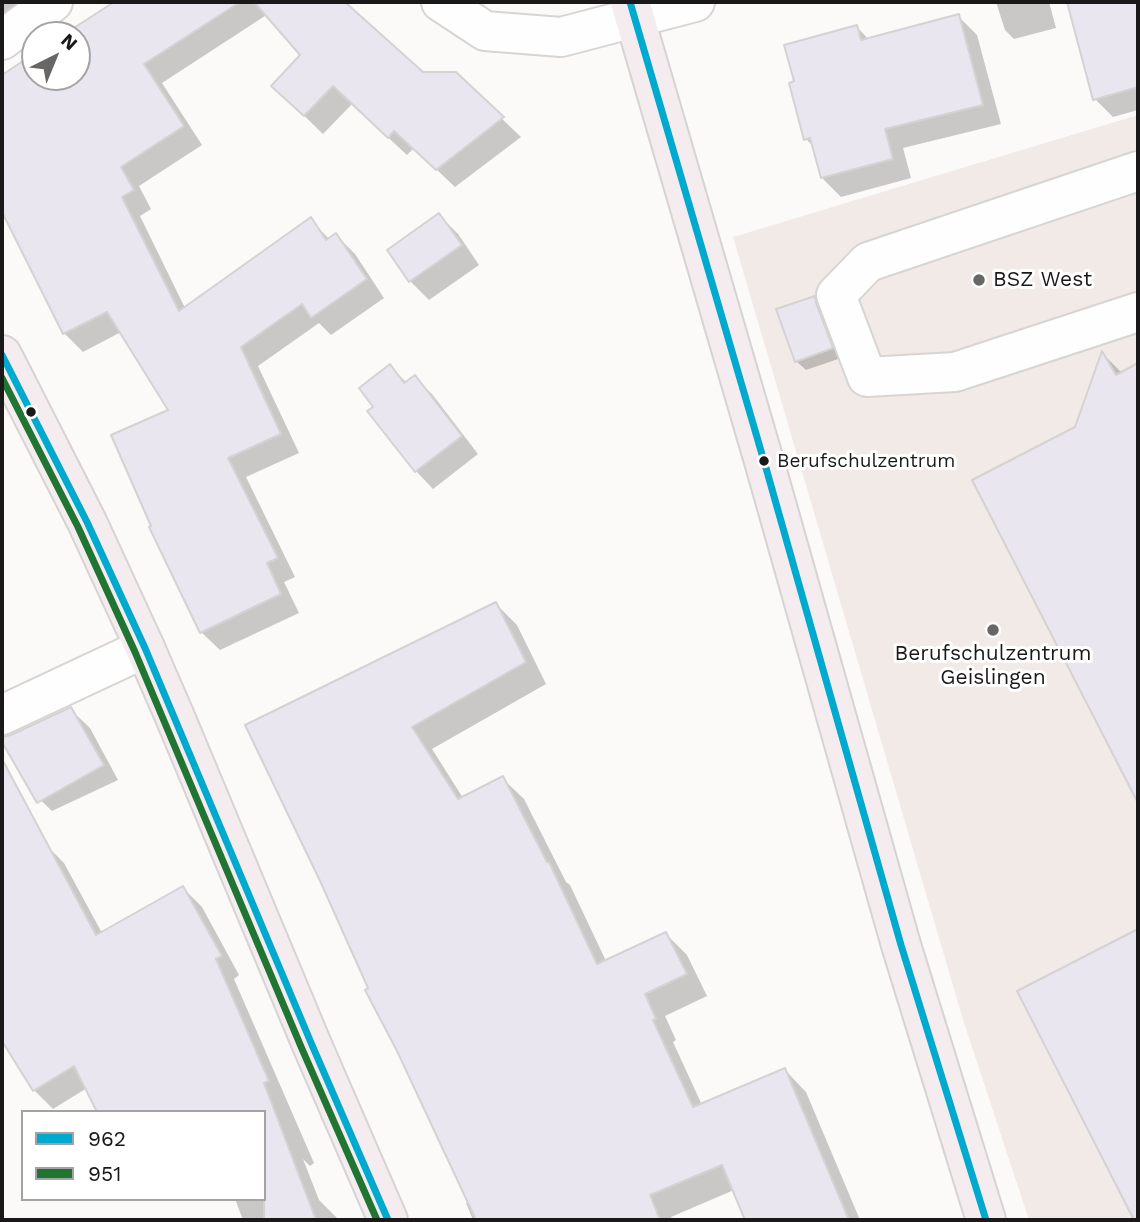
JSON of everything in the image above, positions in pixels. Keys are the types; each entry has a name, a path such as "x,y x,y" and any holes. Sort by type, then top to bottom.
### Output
{"main road":[{"path":"632,10 766,468 901,945 986,1220"},
{"path":"2,355 87,522 176,717 388,1220"}],"street":[{"path":"2,40 53,2"},
{"path":"441,2 485,31 561,37 632,10 695,2"},
{"path":"1138,171 868,262 836,295 867,377 955,372 1138,312"},
{"path":"2,715 145,648"}],"shaded area":[{"name":"Berufschulzentrum Geislingen","path":"1138,115 1138,1220 1029,1220 964,1023 733,237"}],"building":[{"path":"114,2 240,2 144,64 184,126 121,167 134,190 122,197 179,311 311,217 326,240 336,233 367,279 311,318 302,304 241,347 281,434 228,458 278,558 267,563 281,594 200,633 149,527 151,526 111,435 168,410 107,312 63,334 2,212 2,75 21,62 21,91 91,91 91,21 85,21"},
{"path":"254,2 345,2 423,72 456,72 504,117 436,170 394,131 388,138 333,86 304,116 271,86 300,55"},
{"path":"1067,2 1138,2 1138,87 1093,100"},
{"path":"959,14 983,105 885,129 893,159 821,178 810,138 804,140 789,83 794,81 784,45 857,25 861,40"},
{"path":"439,213 462,245 409,282 387,250"},
{"path":"815,296 833,348 795,362 776,309"},
{"path":"1102,351 1116,375 1138,363 1138,803 972,480 1075,427"},
{"path":"390,364 404,383 415,375 462,436 415,472 367,411 373,407 359,388"},
{"path":"496,602 526,662 412,727 458,799 503,776 549,862 597,964 666,932 687,974 645,994 656,1019 653,1020 693,1107 785,1068 849,1220 745,1220 722,1165 650,1195 660,1220 476,1220 397,1051 365,990 368,988 321,883 245,725"},
{"path":"71,707 104,765 37,803 2,742 2,737"},
{"path":"2,759 96,935 183,886 222,956 216,959 269,1081 264,1083 316,1220 264,1220 266,1110 96,1110 74,1066 33,1091 2,1041"},
{"path":"1138,929 1138,1220 1134,1220 1017,991"}],"transit line":[{"name":"962","path":"630,2 901,945 986,1220"},
{"name":"962","path":"2,355 87,522 145,648 388,1220"},
{"name":"951","path":"2,378 78,527 135,652 377,1220"}],"place":[{"name":"BSZ West","path":"979,280"},
{"name":"Berufschulzentrum","path":"764,461"},
{"name":"Berufschulzentrum Geislingen","path":"993,630"}]}
